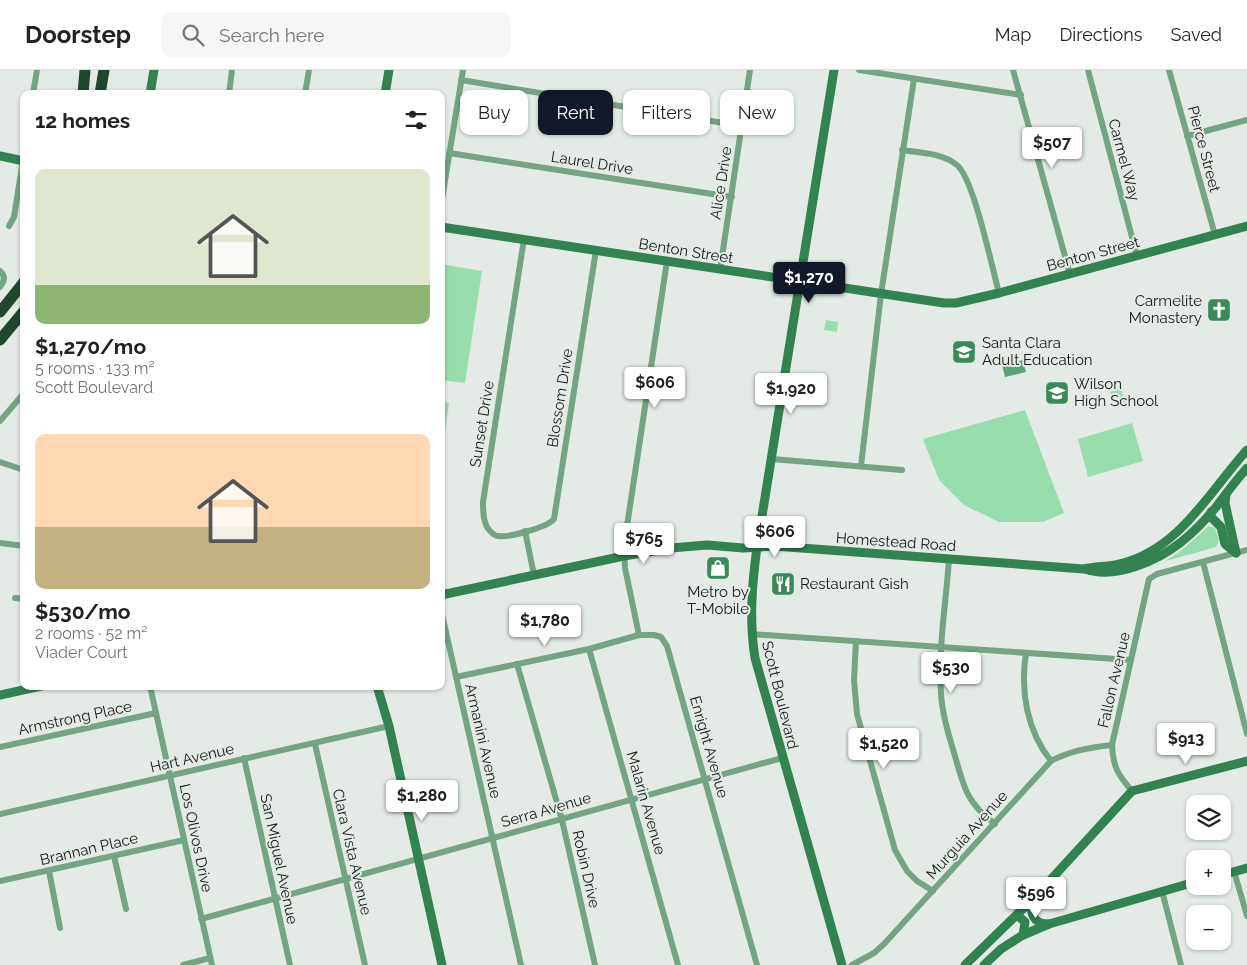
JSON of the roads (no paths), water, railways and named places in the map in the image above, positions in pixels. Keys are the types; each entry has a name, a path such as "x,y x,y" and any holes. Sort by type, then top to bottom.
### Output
{"highway":[{"path":"83,90 85,70"},
{"path":"101,90 104,70"},
{"path":"0,312 20,287"},
{"path":"0,340 20,316"}],"main road":[{"path":"151,90 154,70"},
{"path":"386,90 389,70"},
{"name":"Scott Boulevard","path":"834,70 757,547 752,591 751,634 755,658 782,758 842,965"},
{"path":"0,156 20,158"},
{"name":"Benton Street","path":"445,228 880,294 956,303 1247,226"},
{"name":"Homestead Road","path":"1084,569 1123,563 1144,556 1166,542 1202,504 1247,450"},
{"name":"Homestead Road","path":"445,594 624,556 687,546 774,546 1084,569 1097,573 1111,572 1129,569 1155,560 1172,550 1190,535 1247,468"},
{"path":"1226,494 1225,503 1236,553"},
{"path":"1202,504 1230,525"},
{"path":"1211,512 1212,517 1221,527 1225,544 1236,553"},
{"path":"0,695 22,690"},
{"path":"378,690 389,726 442,965"},
{"path":"965,965 1033,899 1132,791 1247,761"},
{"path":"1231,872 1247,868"},
{"path":"984,965 1001,949 1023,935 1049,924 1186,884"},
{"path":"1033,899 1031,910 1033,918 1042,924 1049,924"},
{"path":"1017,915 1025,922 1023,935"}],"street":[{"path":"34,90 37,70"},
{"path":"229,90 232,70"},
{"path":"306,90 308,70"},
{"path":"445,180 463,70"},
{"name":"Alice Drive","path":"747,90 750,70"},
{"path":"859,70 1021,95"},
{"path":"1013,70 1070,274"},
{"name":"Carmel Way","path":"1088,70 1137,256"},
{"name":"Pierce Street","path":"1169,70 1215,235"},
{"path":"861,466 880,294 914,79"},
{"path":"462,80 720,122"},
{"path":"1187,136 1247,120"},
{"name":"Alice Drive","path":"720,270 741,135"},
{"path":"902,150 943,157 958,166 965,174 972,191 999,293"},
{"name":"Laurel Drive","path":"449,153 732,197"},
{"path":"9,226 14,217 20,182"},
{"name":"Sunset Drive","path":"524,239 483,502 485,522 490,532 498,536 525,531"},
{"name":"Blossom Drive","path":"525,531 547,525 554,519 596,250"},
{"path":"456,677 589,648 638,635 624,556 625,537 666,261"},
{"path":"0,272 4,279 0,287"},
{"path":"0,421 20,398"},
{"path":"772,459 902,470"},
{"path":"0,462 20,469"},
{"path":"525,531 534,575"},
{"path":"0,542 20,545"},
{"path":"1247,550 1203,562 1247,734"},
{"path":"949,559 941,648 940,694 964,789 976,808 995,824"},
{"name":"Fallon Avenue","path":"1132,791 1117,773 1112,745 1148,582 1150,577 1157,574 1203,562"},
{"path":"15,598 20,599"},
{"name":"Armanini Avenue","path":"445,628 521,965"},
{"name":"Enright Avenue","path":"638,635 654,634 661,637 667,646 757,965"},
{"path":"751,634 1131,660"},
{"path":"856,642 854,680 857,714 895,850 907,871 917,881 934,891"},
{"name":"Malarin Avenue","path":"589,648 678,965"},
{"path":"1026,653 1023,670 1024,693 1032,732 1051,761"},
{"name":"Robin Drive","path":"518,664 562,820 595,965"},
{"name":"Los Olivos Drive","path":"151,690 212,965"},
{"name":"Armstrong Place","path":"0,747 156,713"},
{"name":"Hart Avenue","path":"0,814 389,726"},
{"name":"Clara Vista Avenue","path":"315,744 365,965"},
{"name":"Murguia Avenue","path":"852,965 884,944 1051,761 1061,755 1099,746 1112,745"},
{"name":"San Miguel Avenue","path":"244,758 290,965"},
{"name":"Serra Avenue","path":"201,919 782,758"},
{"name":"Brannan Place","path":"0,881 184,840"},
{"path":"114,856 126,908"},
{"path":"48,871 60,928"},
{"path":"1234,871 1247,916"},
{"path":"1162,891 1181,965"},
{"path":"183,965 210,958"}],"place":[{"name":"Carmelite Monastery","path":"1219,310"},
{"name":"Santa Clara Adult Education","path":"964,352"},
{"name":"Wilson High School","path":"1057,393"},
{"name":"Metro by T-Mobile","path":"718,568"},
{"name":"Restaurant Gish","path":"783,584"}]}
